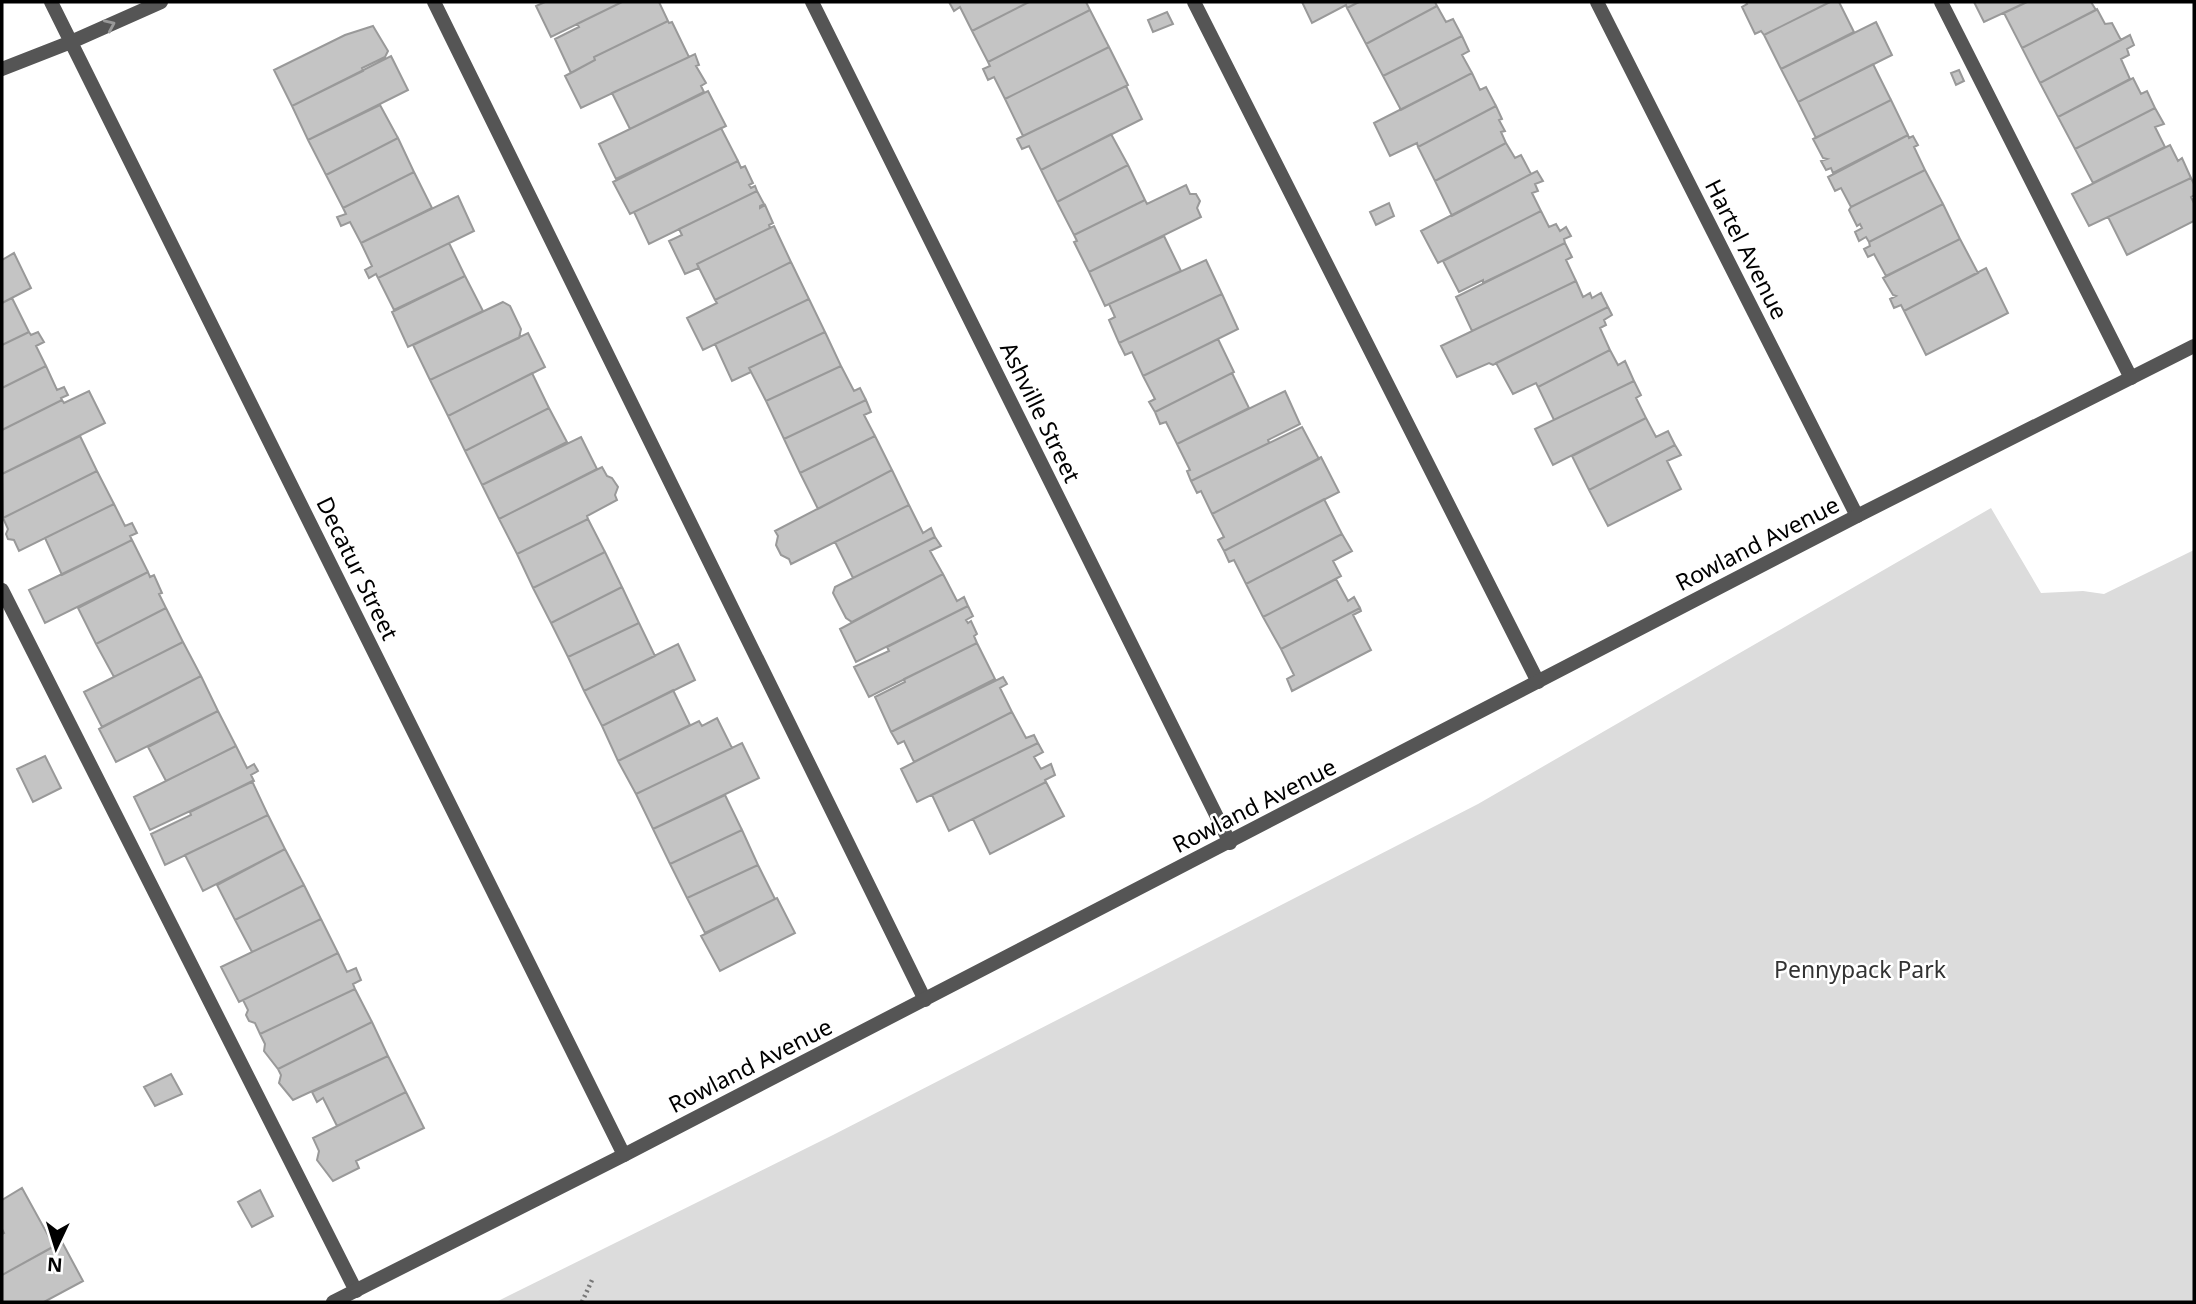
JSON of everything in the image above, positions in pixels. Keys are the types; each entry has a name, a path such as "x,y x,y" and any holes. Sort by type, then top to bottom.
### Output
{"street":[{"name":"Decatur Street","path":"51,2 624,1156"},
{"path":"2,69 71,43 160,2"},
{"path":"434,2 925,1000"},
{"name":"Ashville Street","path":"812,2 1230,843"},
{"path":"1194,2 1538,682"},
{"name":"Hartel Avenue","path":"1597,2 1857,516"},
{"path":"1941,2 2131,378"},
{"name":"Rowland Avenue","path":"333,1302 624,1156 1857,516 2194,346"},
{"path":"2,590 356,1291"}],"path":[{"path":"582,1302 592,1280"}],"green space":[{"name":"Pennypack Park","path":"1991,508 2041,593 2083,591 2104,594 2194,550 2194,1302 496,1302 833,1135 1478,804"}],"building":[{"path":"545,2 622,2 551,37 536,6"},
{"path":"622,2 659,2 668,21 594,57 595,60 571,73 555,39 579,27 577,24"},
{"path":"949,2 1029,2 972,31 960,7 954,11"},
{"path":"1029,2 1086,2 1090,10 988,62 972,31"},
{"path":"1302,2 1359,2 1347,8 1346,5 1312,23"},
{"path":"1359,2 1435,2 1437,6 1366,44 1347,8"},
{"path":"1746,2 1830,2 1764,35 1761,31 1755,34 1742,7"},
{"path":"1830,2 1839,2 1854,32 1781,69 1764,35"},
{"path":"1974,2 2027,2 1984,22"},
{"path":"2027,2 2091,2 2096,10 2022,48 2004,13"},
{"path":"1437,6 1446,22 1453,19 1462,36 1383,76 1366,44"},
{"path":"2097,9 2105,24 2112,23 2121,40 2040,83 2022,48"},
{"path":"1090,10 1109,47 1005,99 994,77 988,80 983,69 990,66 988,62"},
{"path":"1167,12 1173,24 1153,32 1148,20"},
{"path":"668,21 672,22 689,57 581,108 565,76 595,60 594,57"},
{"path":"1876,22 1892,55 1798,102 1781,69"},
{"path":"373,26 388,51 385,57 362,68 363,71 292,106 274,70 345,35"},
{"path":"2130,35 2134,45 2127,49 2129,55 2121,59 2130,79 2058,117 2040,83"},
{"path":"1462,36 1469,51 1462,55 1472,73 1401,110 1383,76"},
{"path":"1109,47 1128,85 1023,136 1005,99"},
{"path":"695,54 699,65 696,66 706,83 701,86 704,92 630,129 612,93"},
{"path":"391,56 408,90 308,140 292,106"},
{"path":"1873,64 1891,100 1816,138 1798,102"},
{"path":"1959,70 1964,81 1956,85 1951,73"},
{"path":"1472,73 1480,90 1486,87 1496,106 1418,147 1417,143 1390,156 1374,123"},
{"path":"2133,78 2141,94 2147,91 2155,108 2075,149 2058,117"},
{"path":"1126,86 1142,119 1041,170 1029,146 1022,149 1017,139"},
{"path":"708,91 726,126 616,179 599,144"},
{"path":"1891,100 1908,135 1833,173 1831,168 1826,170 1821,161 1827,159 1823,158 1813,139"},
{"path":"380,105 398,138 326,175 308,140"},
{"path":"1496,106 1502,119 1499,120 1505,131 1501,132 1506,143 1435,181 1418,147"},
{"path":"2155,108 2164,124 2155,127 2165,147 2093,183 2075,149"},
{"path":"721,128 738,161 630,214 613,182"},
{"path":"1111,134 1128,165 1057,202 1041,170"},
{"path":"1908,135 1909,138 1913,136 1918,145 1914,147 1925,170 1851,207 1841,188 1835,191 1828,177"},
{"path":"398,138 414,172 343,208 326,175"},
{"path":"1506,143 1515,158 1521,155 1531,174 1452,216 1435,181"},
{"path":"2170,145 2178,161 2182,158 2191,178 2089,226 2072,194"},
{"path":"738,161 741,168 745,166 753,183 749,185 751,188 755,186 757,191 649,244 634,212"},
{"path":"1128,165 1145,200 1074,235 1057,202"},
{"path":"1925,170 1943,204 1869,242 1866,237 1859,241 1855,232 1862,228 1860,224 1857,226 1849,210 1851,207"},
{"path":"1537,171 1543,181 1535,184 1538,191 1532,193 1541,211 1438,263 1421,231"},
{"path":"414,172 432,208 361,243 350,222 341,226 337,217 346,214 343,208"},
{"path":"2191,178 2194,184 2194,195 2191,197 2194,203 2194,221 2127,255 2108,217"},
{"path":"1186,185 1190,194 1196,194 1200,201 1197,208 1201,217 1089,272 1074,242 1077,241 1074,235 1145,200 1147,204"},
{"path":"757,191 764,204 760,208 765,205 773,223 769,225 770,228 697,264 699,268 685,274 669,241 682,235 679,229"},
{"path":"458,196 474,231 378,278 376,274 369,278 365,270 372,266 361,243"},
{"path":"1389,203 1394,216 1376,225 1370,212"},
{"path":"1943,204 1960,239 1886,276 1874,254 1868,257 1864,249 1870,246 1869,242"},
{"path":"1541,211 1549,227 1556,224 1560,231 1566,227 1571,236 1564,239 1565,243 1459,292 1443,261"},
{"path":"774,226 791,262 715,300 697,264"},
{"path":"1164,236 1181,271 1105,306 1089,272"},
{"path":"1960,239 1978,273 1904,311 1901,305 1894,308 1890,299 1896,296 1883,278"},
{"path":"449,243 465,276 394,310 378,278"},
{"path":"1565,243 1572,257 1566,260 1576,281 1472,331 1456,297"},
{"path":"14,253 31,288 2,303 2,260"},
{"path":"1206,260 1222,294 1119,343 1109,320 1115,317 1109,304"},
{"path":"791,262 809,299 703,350 687,318 717,303 715,300"},
{"path":"1986,268 2008,313 1926,355 1904,311"},
{"path":"465,276 483,311 408,347 392,312"},
{"path":"1576,281 1583,297 1590,293 1592,298 1601,293 1608,307 1493,365 1489,363 1457,377 1441,346"},
{"path":"1222,294 1238,329 1143,376 1132,352 1125,355 1119,343"},
{"path":"12,298 29,332 2,345 2,303"},
{"path":"809,299 825,332 749,368 751,372 732,381 715,344"},
{"path":"503,302 510,306 521,329 519,338 430,380 413,345"},
{"path":"1608,307 1612,315 1604,320 1606,325 1600,328 1610,350 1538,387 1536,383 1513,394 1496,363"},
{"path":"29,332 31,335 38,332 44,342 36,346 46,366 2,388 2,345"},
{"path":"825,332 841,366 766,401 749,368"},
{"path":"528,333 545,367 448,416 430,380"},
{"path":"1218,339 1234,372 1155,412 1149,402 1155,399 1143,376"},
{"path":"1610,350 1618,365 1625,361 1634,381 1554,420 1538,387"},
{"path":"46,366 57,390 64,387 68,395 2,430 2,388"},
{"path":"841,366 854,391 860,388 866,400 784,439 766,401"},
{"path":"532,373 549,408 465,451 448,416"},
{"path":"1232,373 1249,408 1177,444 1166,422 1160,424 1155,412"},
{"path":"1634,381 1641,395 1636,398 1646,418 1553,465 1535,429"},
{"path":"89,391 105,423 2,474 2,430 62,400 64,403"},
{"path":"1285,391 1300,424 1268,440 1269,443 1191,481 1187,471 1190,470 1177,444"},
{"path":"866,400 871,412 864,415 875,436 800,473 784,439"},
{"path":"549,408 567,442 482,485 465,451"},
{"path":"1646,418 1656,437 1668,431 1675,445 1589,490 1572,456"},
{"path":"1302,427 1319,459 1212,514 1201,491 1197,493 1191,481"},
{"path":"80,436 97,471 3,518 2,474"},
{"path":"875,436 892,470 818,509 800,473"},
{"path":"581,437 597,469 499,519 482,485"},
{"path":"1675,445 1681,455 1667,461 1681,489 1608,526 1589,490"},
{"path":"1321,457 1339,492 1224,551 1218,540 1224,537 1212,514"},
{"path":"602,467 618,487 615,495 617,500 587,516 588,519 517,554 499,519"},
{"path":"892,470 909,505 791,564 789,559 781,555 776,545 778,536 775,531"},
{"path":"97,471 114,504 19,551 14,540 8,539 8,529 3,518"},
{"path":"1324,499 1342,534 1246,584 1234,560 1229,562 1224,551"},
{"path":"114,504 125,526 132,523 137,533 130,536 132,540 62,575 45,538"},
{"path":"909,505 923,533 931,528 935,537 853,578 835,542"},
{"path":"588,519 605,552 533,588 517,554"},
{"path":"1342,534 1352,551 1333,561 1341,576 1263,617 1246,584"},
{"path":"935,537 941,546 930,551 943,574 852,622 846,618 833,593 835,587"},
{"path":"132,540 148,572 45,623 29,590"},
{"path":"605,552 622,587 551,623 533,588"},
{"path":"148,572 150,577 154,575 166,608 96,644 78,608"},
{"path":"943,574 957,601 964,597 968,606 856,662 840,629"},
{"path":"1336,579 1348,601 1354,597 1360,608 1281,649 1263,617"},
{"path":"622,587 639,623 568,657 551,623"},
{"path":"968,606 973,616 966,620 968,623 971,621 977,634 974,636 977,643 869,697 854,667 889,651 887,647"},
{"path":"166,608 183,642 114,677 96,644"},
{"path":"1360,608 1361,611 1353,615 1371,650 1292,691 1287,679 1294,675 1281,649"},
{"path":"639,623 655,656 584,691 568,657"},
{"path":"183,642 201,676 102,727 84,692"},
{"path":"977,643 995,679 891,732 875,697 905,682 904,679"},
{"path":"678,644 695,680 602,726 584,691"},
{"path":"201,676 218,711 116,762 99,729"},
{"path":"1003,677 1007,684 1000,688 1012,712 914,762 904,741 898,744 891,732"},
{"path":"673,690 690,725 618,761 602,726"},
{"path":"218,711 236,746 166,781 148,747"},
{"path":"1012,712 1026,738 1034,735 1038,743 917,802 901,769"},
{"path":"717,718 732,748 636,794 618,761 699,721 702,726"},
{"path":"742,743 759,778 653,829 636,794"},
{"path":"1038,743 1043,752 1034,757 1041,769 1051,764 1055,775 949,831 932,795"},
{"path":"236,746 247,768 254,764 258,771 251,775 254,781 150,830 134,797"},
{"path":"45,756 61,788 33,802 17,769"},
{"path":"252,781 268,815 165,865 151,834"},
{"path":"1046,782 1064,816 990,854 973,819"},
{"path":"725,795 742,830 670,864 653,829"},
{"path":"268,815 285,849 203,891 185,855"},
{"path":"742,830 758,865 687,898 670,864"},
{"path":"285,849 304,885 235,920 217,885"},
{"path":"758,865 775,899 705,933 687,898"},
{"path":"304,885 321,919 252,952 235,920"},
{"path":"777,898 795,933 720,971 701,936"},
{"path":"321,919 338,953 239,1002 221,967"},
{"path":"338,953 347,972 356,968 361,980 353,984 355,989 260,1034 255,1023 249,1021 246,1015 248,1010 243,1000"},
{"path":"355,989 372,1022 278,1069 264,1051 265,1044 260,1034"},
{"path":"372,1022 388,1056 293,1100 279,1083 281,1075 278,1069"},
{"path":"388,1056 406,1092 337,1126 323,1098 317,1102 312,1092"},
{"path":"171,1074 182,1094 155,1106 144,1087"},
{"path":"406,1092 424,1128 356,1161 359,1168 333,1181 317,1160 319,1151 313,1138"},
{"path":"22,1188 54,1246 2,1275 2,1200"},
{"path":"260,1190 273,1216 252,1227 238,1202"},
{"path":"62,1242 83,1281 44,1302 2,1302 2,1275"}]}
